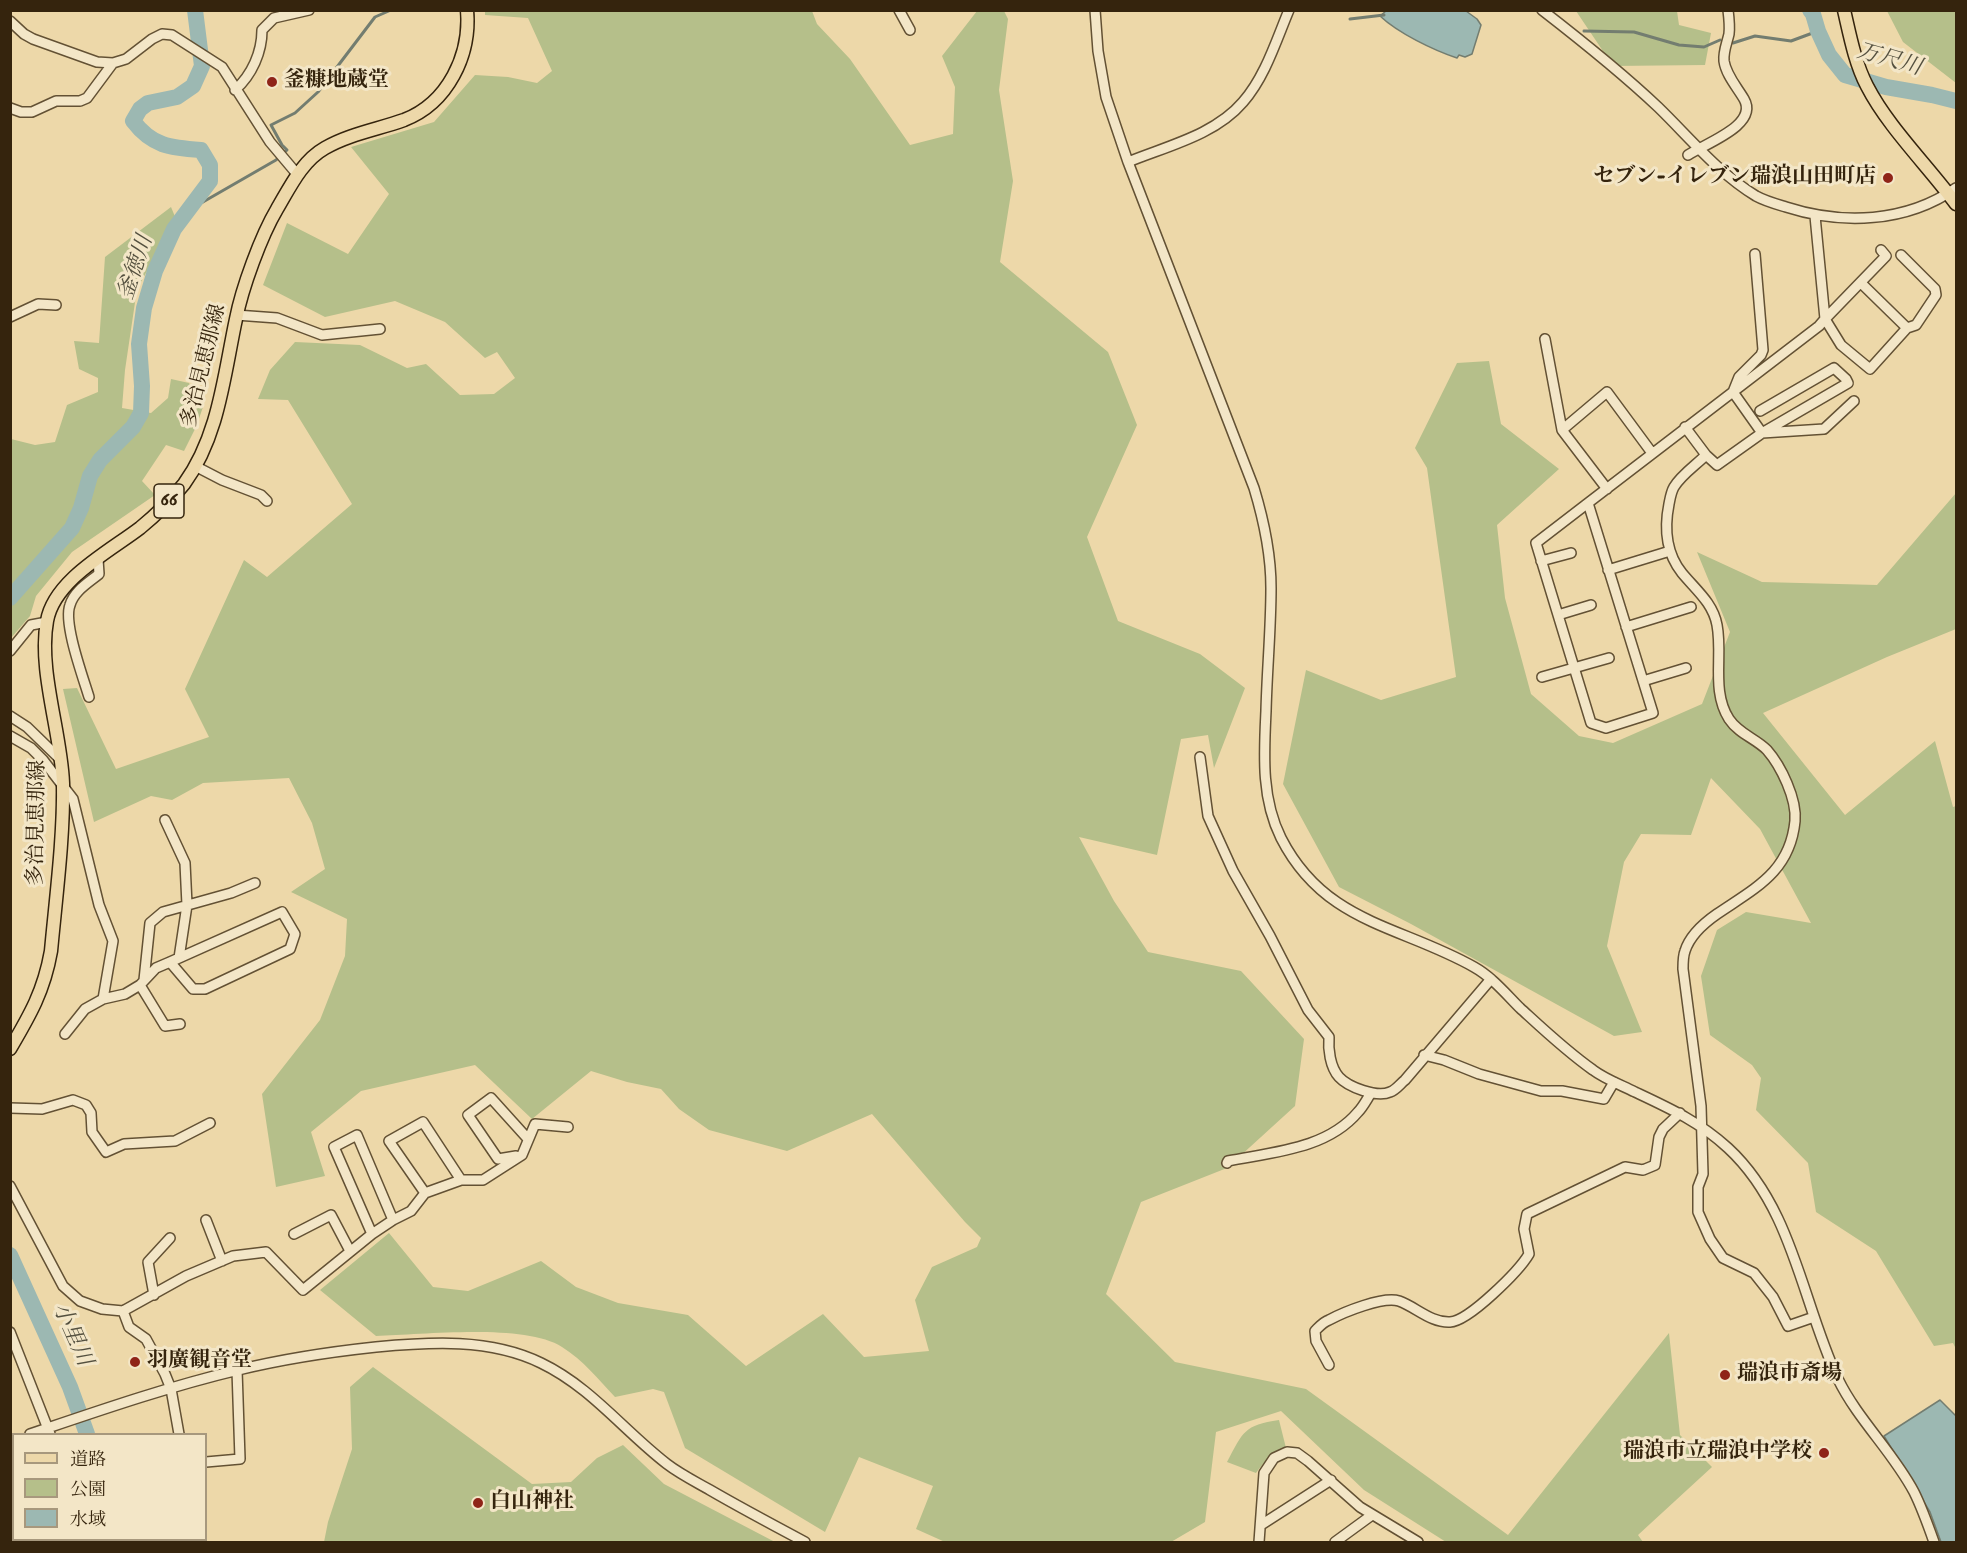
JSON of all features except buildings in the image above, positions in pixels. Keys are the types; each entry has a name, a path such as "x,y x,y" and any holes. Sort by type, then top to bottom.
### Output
{"main road":[{"name":"多治見恵那線","path":"10,1050 36,1004 47,971 54,919 63,783 46,664 47,621 57,596 74,578 163,508 195,466 210,436 217,413 236,315 269,222 297,174 310,159 325,148 408,118 425,109 440,96 452,80 461,60 467,36 467,10"},
{"path":"1844,10 1862,75 1868,88 1885,114 1954,195"}],"street":[{"path":"235,90 254,64 262,39 262,30 274,18 309,10"},
{"path":"899,10 910,30"},
{"path":"1095,10 1098,51 1106,97 1128,162 1254,488 1265,530 1271,586 1264,760 1269,803 1280,837 1308,876 1324,893 1345,909 1477,969 1491,979 1559,1045 1597,1073 1701,1125 1729,1149 1750,1172 1771,1204 1786,1236 1839,1380 1858,1414 1913,1490 1934,1542"},
{"path":"1128,162 1205,132 1243,102 1258,80 1289,10"},
{"path":"1542,10 1601,56 1724,171 1756,196 1815,216 1868,219 1889,216 1954,195"},
{"path":"1688,155 1740,125 1747,115 1748,106 1724,63 1730,26 1728,10"},
{"path":"10,21 33,39 97,62 113,63 126,58 162,34 172,35 222,67 270,142 297,174"},
{"path":"10,108 21,112 32,111 56,101 80,101 87,98 113,63"},
{"path":"1815,216 1825,319 1840,345 1870,369 1907,328 1916,325 1936,296 1935,289 1901,255"},
{"path":"1588,503 1653,713 1606,728 1591,723 1536,543 1685,427 1819,326 1886,256 1881,250"},
{"path":"1733,392 1739,377 1761,355 1763,350 1755,254"},
{"path":"1861,283 1907,328"},
{"path":"10,316 38,304 56,305"},
{"path":"236,315 278,318 322,335 380,329"},
{"path":"1545,339 1562,430 1607,489"},
{"path":"1685,427 1706,455 1717,465 1762,433 1848,383 1834,368 1760,411"},
{"path":"1562,430 1607,392 1652,453"},
{"path":"1733,392 1762,433"},
{"path":"1762,433 1824,429 1854,401"},
{"path":"1706,455 1673,488 1666,516 1667,544 1681,572 1712,607 1717,626 1720,701 1728,718 1740,732 1766,749 1779,767 1791,791 1796,819 1783,862 1771,877 1710,919 1694,934 1684,952 1683,969 1701,1125 1703,1174 1698,1188 1698,1212 1710,1239 1723,1258 1754,1273 1773,1297 1788,1326 1814,1317"},
{"path":"195,466 222,480 261,495 267,501"},
{"path":"1608,570 1670,551"},
{"path":"1541,561 1571,553"},
{"path":"89,697 68,620 70,604 79,590 99,574 98,559"},
{"path":"1558,615 1591,605"},
{"path":"1626,627 1691,607"},
{"path":"10,651 31,625 47,621"},
{"path":"1542,677 1609,658"},
{"path":"1643,681 1686,668"},
{"path":"10,716 27,727 60,759"},
{"path":"10,735 31,748 63,783 73,799 99,905 113,941 103,999"},
{"path":"1200,757 1208,816 1233,871 1308,1010 1329,1037 1328,1048 1338,1076 1344,1081 1371,1093 1392,1092 1405,1080 1491,979"},
{"path":"64,1034 85,1009 103,999 125,994 156,968 174,960 282,912 295,934 291,949 205,989 193,989 174,960 187,905 185,863 165,820"},
{"path":"180,1024 165,1026 142,982 150,923 163,912 231,893 255,883"},
{"path":"1424,1055 1444,1060 1479,1074 1541,1091 1562,1091 1604,1099 1614,1082"},
{"path":"1227,1163 1325,1138 1359,1112 1371,1093"},
{"path":"522,1155 498,1159 468,1115 491,1098 528,1139"},
{"path":"10,1108 42,1109 73,1100 86,1105 91,1113 92,1132 106,1152 124,1144 175,1141 210,1123"},
{"path":"1329,1365 1316,1341 1315,1331 1326,1321 1356,1309 1397,1300 1435,1319 1451,1322 1470,1313 1521,1267 1529,1254 1524,1229 1527,1214 1625,1167 1643,1170 1655,1165 1659,1137 1663,1129 1680,1113"},
{"path":"424,1193 389,1141 423,1122 461,1180"},
{"path":"10,1186 63,1286 80,1301 102,1310 123,1311 186,1276 233,1256 266,1252 303,1290 372,1234 411,1211 424,1193 461,1180 483,1180 522,1155 535,1124 568,1127"},
{"path":"372,1234 334,1147 357,1135 393,1220"},
{"path":"294,1234 330,1215 350,1251"},
{"path":"206,1220 222,1261"},
{"path":"154,1295 148,1262 170,1238"},
{"path":"123,1311 129,1327 146,1339 171,1389 178,1433"},
{"path":"10,1332 51,1430"},
{"path":"35,1433 51,1430 116,1406 237,1370 308,1356 415,1344 476,1345 512,1352 538,1361 570,1380 606,1408 670,1467 805,1542"},
{"path":"207,1462 240,1459 237,1370"},
{"path":"1259,1542 1264,1473 1274,1458 1287,1452 1297,1453 1360,1507 1418,1542"},
{"path":"1261,1525 1331,1480"},
{"path":"1335,1542 1372,1515"}],"green space":[{"path":"485,11 812,11 817,24 850,59 910,145 953,134 955,87 942,56 977,11 1004,11 1008,19 999,90 1013,181 1000,262 1108,352 1137,425 1087,537 1118,621 1200,654 1245,688 1214,768 1208,735 1181,739 1157,855 1079,837 1114,901 1148,952 1241,971 1304,1039 1295,1106 1227,1168 1141,1202 1106,1294 1175,1362 1306,1389 1508,1535 1669,1333 1680,1435 1712,1467 1638,1535 1643,1542 1446,1542 1364,1490 1281,1411 1216,1432 1205,1522 1171,1542 945,1542 916,1529 933,1486 859,1457 825,1532 685,1448 664,1392 653,1389 615,1397 570,1352 545,1340 523,1335 472,1332 376,1336 320,1290 389,1233 433,1287 468,1291 541,1261 576,1287 618,1303 688,1315 746,1366 823,1314 864,1357 929,1351 915,1300 932,1267 977,1247 981,1238 872,1114 787,1151 709,1130 679,1109 661,1089 591,1071 532,1119 475,1065 361,1091 311,1132 325,1176 276,1187 262,1094 320,1020 345,956 347,919 291,892 325,869 312,823 289,778 203,783 172,800 151,796 94,822 63,689 77,688 116,769 209,737 185,689 244,560 267,577 352,504 288,400 258,399 270,370 295,342 360,345 407,368 426,364 460,395 494,394 515,378 497,352 485,358 445,322 395,301 325,317 263,285 287,223 348,254 389,194 351,147 434,122 475,75 508,77 537,83 552,71 528,18 485,15"},
{"path":"1576,11 1677,11 1679,25 1711,33 1705,65 1613,66"},
{"path":"1887,11 1956,11 1956,83 1903,42"},
{"path":"171,207 176,219 137,289 122,408 151,413 168,398 171,379 189,383 203,407 196,427 184,451 166,445 142,481 155,495 72,552 36,596 30,616 11,638 11,439 35,445 55,442 67,405 98,392 98,378 79,369 74,341 99,343 105,257"},
{"path":"1489,361 1501,424 1559,469 1497,525 1505,598 1531,694 1579,736 1613,743 1702,704 1730,632 1697,552 1762,582 1877,585 1956,493 1956,629 1887,657 1763,713 1845,815 1935,741 1953,807 1956,806 1956,1349 1953,1343 1934,1346 1876,1251 1816,1212 1808,1163 1756,1110 1761,1078 1752,1065 1710,1035 1701,976 1717,930 1746,912 1811,923 1760,829 1711,778 1691,835 1641,834 1624,862 1607,946 1642,1032 1614,1036 1339,887 1283,784 1306,670 1381,700 1456,677 1427,468 1415,448 1457,363"},
{"path":"373,1367 532,1484 571,1482 597,1458 623,1445 664,1484 775,1542 324,1542 328,1522 352,1449 350,1387"},
{"path":"1279,1420 1287,1452 1269,1459 1256,1473 1227,1462 1246,1432 1258,1424"}],"water":[{"path":"1386,11 1466,11 1481,25 1472,54 1465,57 1459,55 1457,58 1427,46 1396,29 1380,16"},
{"path":"1940,1400 1956,1416 1956,1542 1941,1542 1930,1512 1884,1436"}],"waterway":[{"name":"釜徳川","path":"10,598 72,528 81,508 90,476 100,460 133,427 141,413 139,344 144,308 155,271 174,229 210,181 210,165 201,150 162,144 147,136 133,121 140,109 148,103 177,97 193,86 202,66 195,10"},
{"path":"189,210 276,160 287,150 271,125 295,113 318,92 375,17 391,10"},
{"name":"万尺川","path":"1810,10 1829,55 1845,75 1886,87 1956,101"},
{"path":"1350,19 1384,15"},
{"path":"1584,31 1634,32 1679,45 1704,47 1720,40"},
{"path":"1733,43 1755,36 1791,41 1818,31"},
{"name":"小里川","path":"10,1255 70,1387 87,1433"}],"place":[{"name":"釜糠地蔵堂","path":"272,82"},
{"name":"セブン-イレブン瑞浪山田町店","path":"1888,178"},
{"name":"羽廣観音堂","path":"135,1362"},
{"name":"瑞浪市斎場","path":"1725,1375"},
{"name":"瑞浪市立瑞浪中学校","path":"1824,1453"},
{"name":"白山神社","path":"478,1503"}]}
